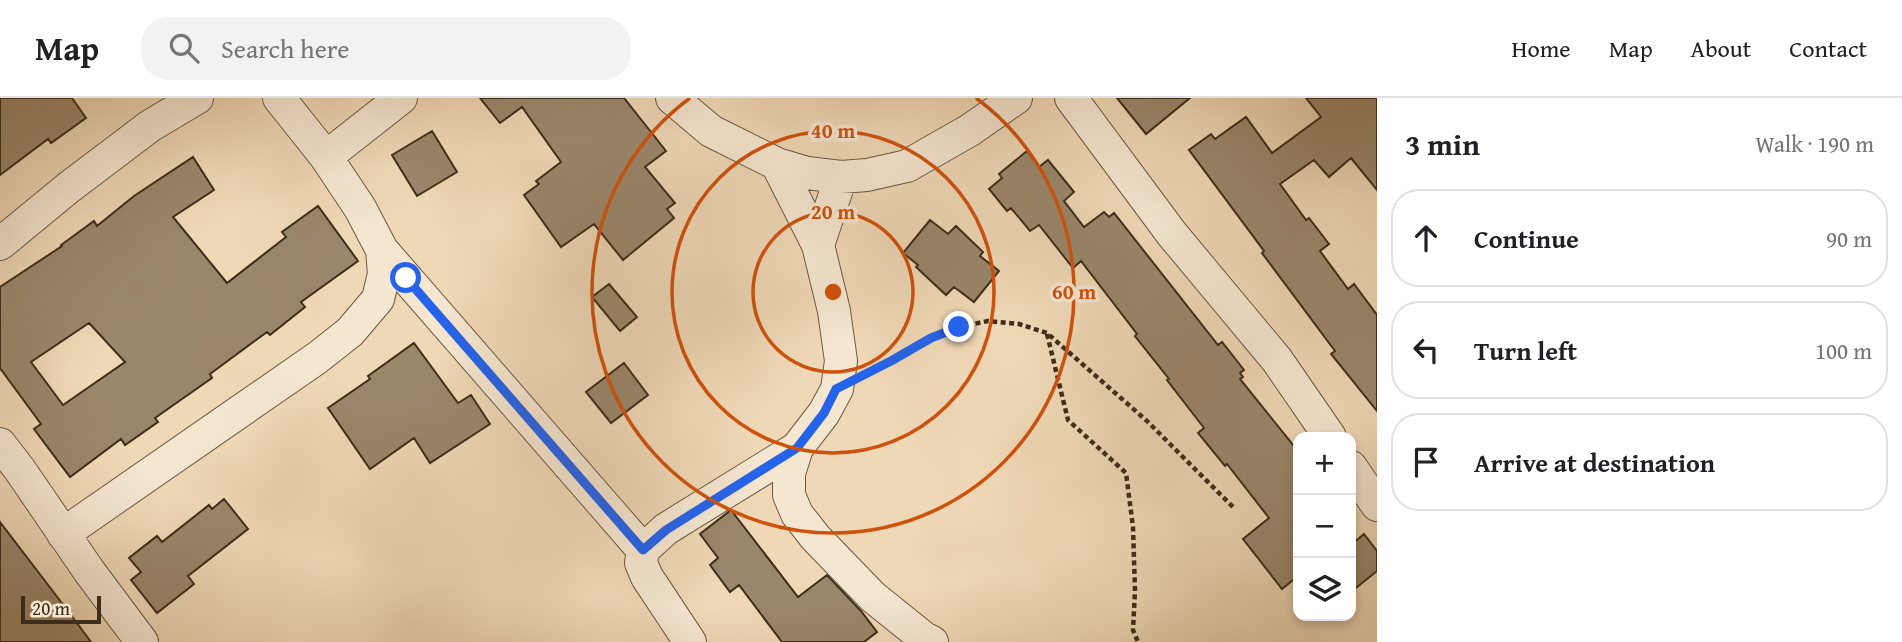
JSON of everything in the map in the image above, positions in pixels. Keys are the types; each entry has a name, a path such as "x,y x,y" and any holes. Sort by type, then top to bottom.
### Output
{"street":[{"path":"0,244 150,126 197,98"},
{"path":"279,98 326,157 360,208 382,250 643,550"},
{"path":"326,157 401,98"},
{"path":"672,98 711,131 777,164 807,173 841,177 867,175 907,166 970,130 1016,98"},
{"path":"1070,98 1172,234 1277,360 1327,432"},
{"path":"777,164 818,245 834,311 841,362 836,389 824,413 797,448 789,473 789,495 797,514 873,597 932,642"},
{"path":"818,245 841,177"},
{"path":"63,534 317,358 350,332 379,299 384,274 382,250"},
{"path":"0,444 142,642"},
{"path":"690,642 670,629 641,563 643,550 677,522 797,448"},
{"path":"1356,474 1377,505"}],"path":[{"path":"836,389 931,338 959,327 988,321 1019,324 1047,333 1147,421 1234,508"},
{"path":"1047,333 1068,420 1126,473 1133,527 1133,630 1138,642"}],"building":[{"path":"0,98 72,98 86,118 51,143 48,139 0,175"},
{"path":"480,98 624,98 666,151 645,167 675,203 667,209 674,218 623,260 594,224 561,247 524,195 539,184 536,181 561,162 522,107 500,123"},
{"path":"1117,98 1190,98 1146,134"},
{"path":"1306,98 1377,98 1377,190 1351,158 1329,177 1314,160 1280,184 1306,220 1309,218 1329,244 1320,251 1348,289 1354,284 1377,315 1377,411 1331,354 1335,351 1189,150 1211,134 1215,139 1246,117 1272,153 1321,117"},
{"path":"432,131 457,172 417,196 392,155"},
{"path":"1027,151 1039,167 1048,160 1074,192 1064,201 1084,227 1104,212 1109,217 1114,213 1218,345 1222,342 1244,370 1240,373 1243,377 1240,379 1293,445 1293,580 1282,589 1243,539 1269,518 1227,464 1225,466 1198,433 1204,428 1081,261 1073,268 1039,225 1030,231 1011,208 1007,211 989,189 1002,178 999,174"},
{"path":"193,157 214,190 173,217 227,283 286,237 282,232 318,206 358,261 301,302 305,307 270,335 267,332 210,374 212,378 155,418 158,422 125,445 121,439 70,477 34,429 41,424 0,368 0,287 94,221 97,226 134,196","holes":["89,323 125,362 63,405 31,362"]},
{"path":"930,220 948,234 956,226 983,252 980,256 999,271 974,302 954,287 946,295 903,253"},
{"path":"609,284 637,317 620,331 592,297"},
{"path":"414,343 458,403 471,395 490,424 430,463 414,438 370,469 328,408 370,379 368,376"},
{"path":"624,363 648,395 611,423 586,392"},
{"path":"224,499 248,529 188,576 194,584 157,613 131,580 141,572 129,558 157,536 162,542 209,505 212,509"},
{"path":"731,510 798,597 827,575 877,632 864,642 782,642 739,585 730,592 710,565 718,558 700,534"},
{"path":"0,522 68,611 91,642 0,642"},
{"path":"1364,534 1377,551 1377,571 1356,588 1356,558 1356,541"}],"route":[{"path":"406,278 643,550 688,515 797,448 824,413 836,389 931,338 959,327"}]}
